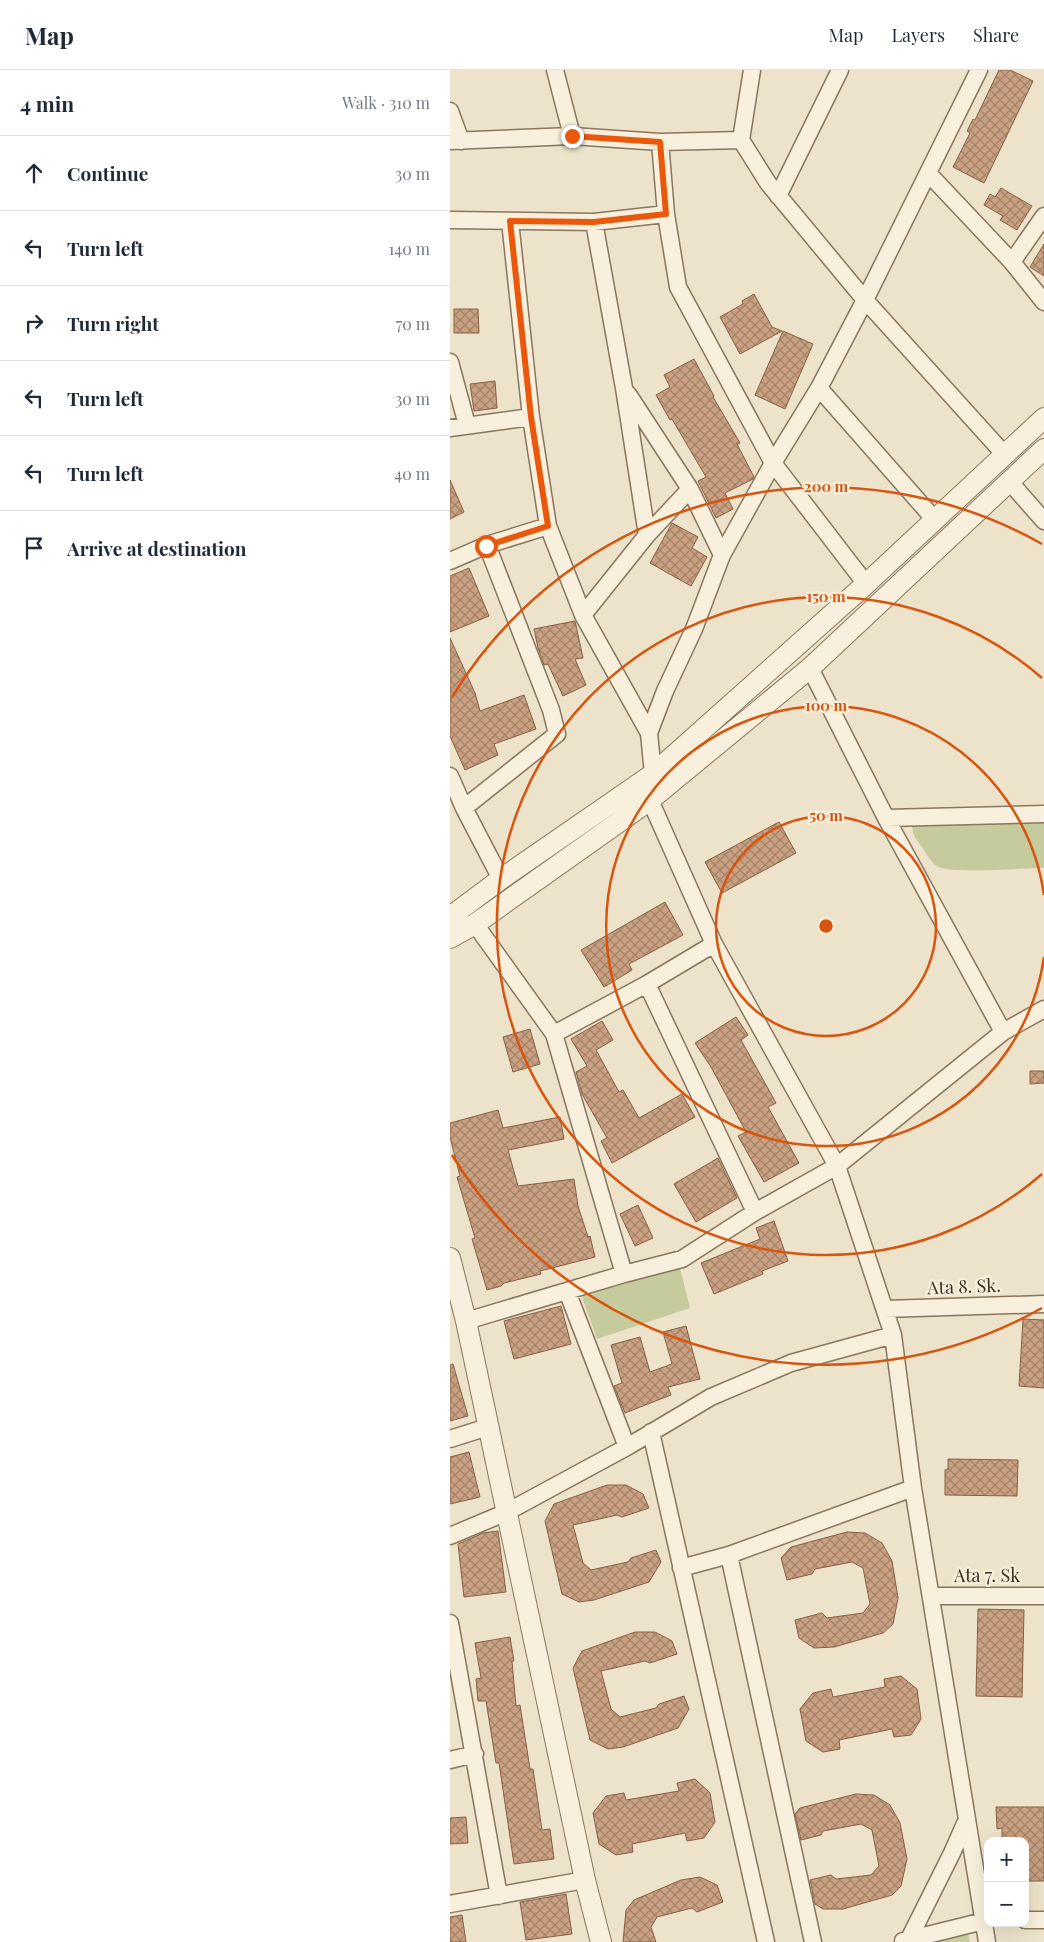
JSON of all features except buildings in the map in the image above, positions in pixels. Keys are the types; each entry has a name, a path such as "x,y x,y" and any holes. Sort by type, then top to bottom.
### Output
{"street":[{"path":"555,70 572,136"},
{"path":"752,70 741,140 768,183 865,300 1005,455"},
{"path":"778,196 840,70"},
{"path":"649,733 664,690 694,629 722,555 773,463 819,388 865,300 979,70"},
{"path":"450,112 455,141 572,136 660,142 741,140"},
{"path":"660,142 666,214 678,287 773,463 866,584"},
{"path":"928,173 1012,262 1044,302"},
{"path":"450,220 594,222 666,214"},
{"path":"1012,262 1044,216"},
{"path":"510,221 531,417 548,526 583,615 649,733 653,774"},
{"path":"594,222 624,388 647,535"},
{"path":"450,362 467,425"},
{"path":"624,388 690,489 722,555"},
{"path":"819,388 935,520"},
{"path":"450,428 531,417"},
{"path":"450,917 653,774 866,584 1044,418"},
{"path":"450,938 475,924 650,800 810,668 1044,448"},
{"path":"1009,480 1044,521"},
{"path":"583,615 647,535 690,489"},
{"path":"450,561 486,546 548,526"},
{"path":"464,808 557,734 551,710 486,546"},
{"path":"810,668 886,818 1003,1032"},
{"path":"450,776 464,808 501,880"},
{"path":"650,800 714,944 837,1166 893,1335 913,1488 967,1819 984,1909"},
{"path":"886,818 1044,814"},
{"path":"475,924 554,1034 624,1274"},
{"path":"554,1034 648,984 714,944"},
{"path":"648,984 755,1212"},
{"path":"466,1321 624,1274 682,1259 755,1212 837,1166 1003,1032 1044,1010"},
{"path":"450,1258 466,1321 585,1880 601,1942"},
{"path":"567,1291 627,1447"},
{"name":"Ata 8. Sk.","path":"885,1309 1044,1304"},
{"path":"450,1536 507,1512 627,1447 711,1396 791,1363 893,1335"},
{"path":"450,1439 488,1427"},
{"path":"651,1432 766,1942"},
{"path":"681,1568 729,1555 913,1488"},
{"path":"729,1555 813,1942"},
{"name":"Ata 7. Sk","path":"931,1596 1044,1596"},
{"path":"451,1630 475,1754 499,1896"},
{"path":"450,1760 475,1754"},
{"path":"903,1941 952,1853 967,1819"},
{"path":"450,1904 585,1880"},
{"path":"1029,1920 1044,1920"},
{"path":"903,1941 984,1921"},
{"path":"986,1927 987,1942"}],"green space":[{"path":"913,823 1044,823 1044,868 959,870 936,866 913,833"},
{"path":"679,1264 690,1308 597,1339 581,1294"},
{"path":"968,1934 970,1942 934,1942"}],"route":[{"path":"486,546 548,526 531,417 510,221 594,222 666,214 660,142 572,136"}]}
